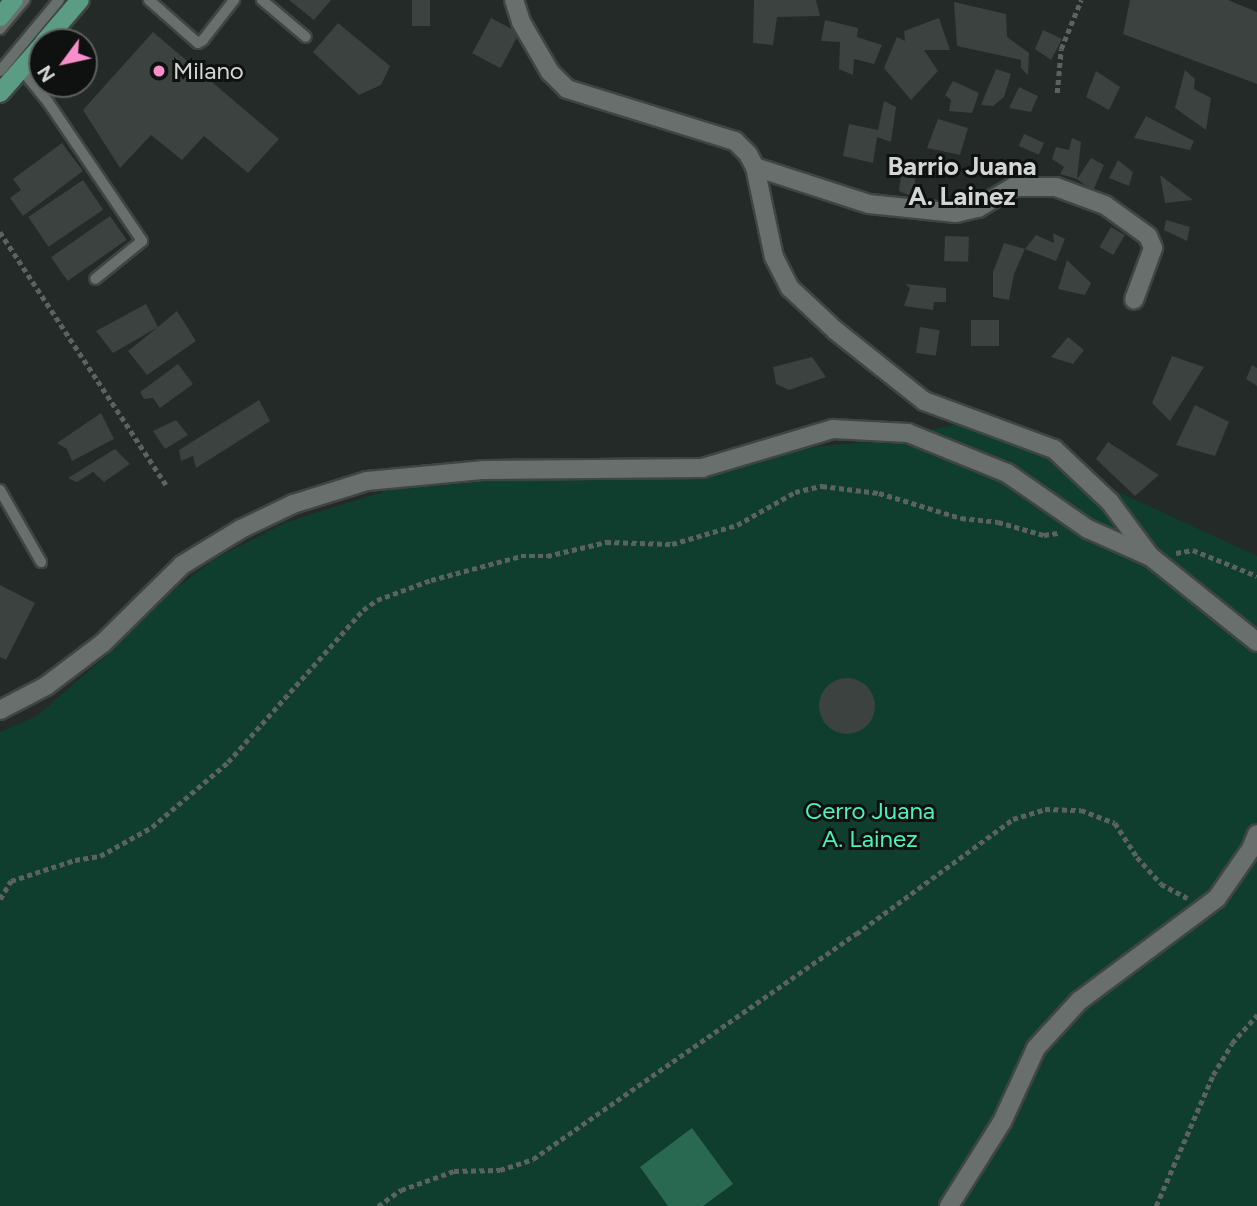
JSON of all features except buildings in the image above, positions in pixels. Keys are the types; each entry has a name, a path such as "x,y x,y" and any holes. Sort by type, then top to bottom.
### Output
{"main road":[{"path":"0,17 14,0"},
{"path":"56,28 80,0"},
{"path":"0,93 28,61"}],"street":[{"path":"514,0 521,22 550,72 567,89 734,141 748,154 755,167 774,257 790,288 836,331 924,401 1054,449 1110,502 1151,557 1257,642"},
{"path":"755,167 869,204 956,213 978,208 1013,187 1056,187 1105,205 1148,236 1153,248 1135,300"},
{"path":"0,710 46,686 103,643 182,565 241,528 293,505 367,481 484,470 702,468 833,429 908,433 1007,473 1088,529 1151,557"},
{"path":"948,1206 1002,1122 1036,1048 1079,1001 1217,898 1251,849 1257,834"}],"lane":[{"path":"0,29 24,0"},
{"path":"0,71 59,0"},
{"path":"149,0 198,43 234,0"},
{"path":"262,0 306,37"},
{"path":"21,69 48,102 142,241 95,279"},
{"path":"0,490 41,562"}],"path":[{"path":"1057,93 1061,49 1081,0"},
{"path":"0,232 167,486"},
{"path":"0,899 11,881 75,860 100,856 152,827 202,788 228,762 363,610 377,600 431,580 520,556 547,556 606,542 672,544 737,525 795,492 822,486 879,493 961,518 998,522 1044,535 1088,529"},
{"path":"1151,557 1192,550 1257,576"},
{"path":"379,1206 401,1190 454,1171 500,1170 533,1159 856,934 1013,819 1045,809 1081,810 1115,824 1136,857 1161,884 1204,907"},
{"path":"1156,1206 1213,1075 1232,1043 1257,1015"}],"green space":[{"name":"Cerro Juana A. Lainez","path":"967,422 1257,556 1257,1206 0,1206 0,732 37,716 107,655 168,594 216,558 287,522 405,485 878,441"}],"shaded area":[{"path":"692,1128 733,1184 703,1206 668,1206 640,1167"}],"place":[{"name":"Milano","path":"159,71"}],"district":[{"name":"Barrio Juana A. Lainez","path":"962,182"}]}
